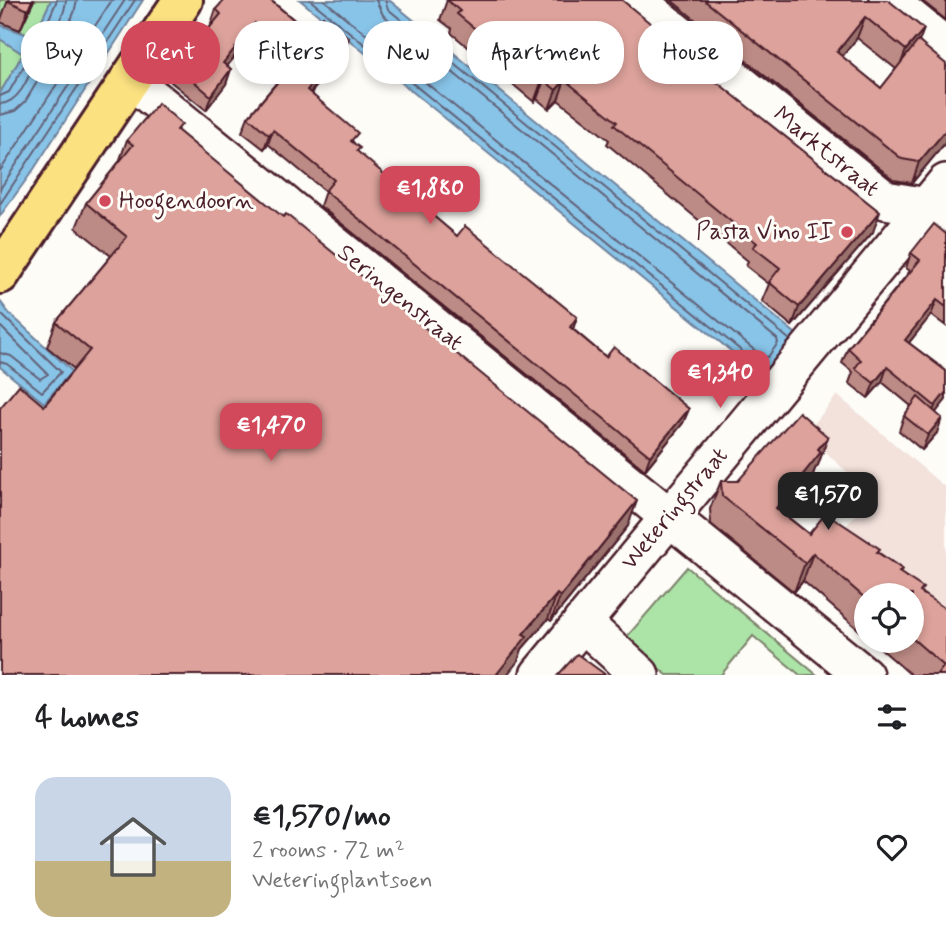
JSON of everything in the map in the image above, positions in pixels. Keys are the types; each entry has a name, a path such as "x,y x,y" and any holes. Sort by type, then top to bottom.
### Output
{"main road":[{"path":"169,21 183,0"},
{"path":"0,274 128,84"}],"street":[{"name":"Marktstraat","path":"636,0 884,200 940,204"},
{"path":"888,0 946,47"},
{"name":"Seringenstraat","path":"136,84 864,675"},
{"name":"Weteringstraat","path":"539,675 669,516 940,204"},
{"path":"582,622 640,675"}],"shaded area":[{"path":"837,395 946,488 946,632 924,608 924,583 896,583 837,537 872,495 806,434"}],"green space":[{"path":"0,0 51,0 41,21 21,21 21,31 0,22"},
{"path":"0,39 21,53 21,57 0,93"},
{"path":"687,567 817,675 800,675 753,636 721,675 667,675 624,640"}],"water":[{"path":"51,0 143,0 129,21 121,21 121,34 107,56 107,21 41,21"},
{"path":"300,0 389,0 415,21 363,21 363,51 349,40 349,21 326,21"},
{"path":"0,25 21,32 21,53 0,39"},
{"path":"453,53 467,64 467,84 491,84 801,338 769,382 403,84 453,84"},
{"path":"21,57 21,84 89,84 0,216 0,93"},
{"path":"0,301 9,313 72,371 44,403 0,367"}],"building":[{"path":"8,0 32,0 28,10"},
{"path":"224,0 270,0 295,21 234,21 234,49 223,63 231,69 220,84 220,21 215,21 221,14 216,9"},
{"path":"447,0 622,0 648,21 638,21 638,84 719,84 880,212 799,307 769,282 780,268 753,247 757,243 614,125 617,122 570,84 624,84 624,21 467,22 457,14 460,11"},
{"path":"704,0 888,0 924,29 906,50 865,17 837,52 881,88 918,41 946,64 946,130 919,162 902,159 743,31 743,21 730,21"},
{"path":"197,84 220,84 211,96"},
{"path":"276,84 312,84 307,90 358,133 351,141 360,148 357,151 457,236 465,226 577,317 570,327 606,357 614,347 689,409 650,456 325,191 334,180 273,130 269,135 248,117"},
{"path":"549,84 561,84 556,90"},
{"path":"158,103 182,124 177,130 283,217 286,214 637,501 560,597 557,594 523,634 527,636 496,675 0,675 0,408 19,385 44,406 90,350 56,322 127,237 86,203 133,145 127,140"},
{"path":"934,224 946,234 946,307 937,300 905,340 946,371 946,392 935,406 887,367 874,383 855,368 861,360 848,348 920,260 911,253"},
{"path":"918,397 942,418 928,435 904,416"},
{"path":"799,412 828,437 818,449 821,452 776,508 809,534 826,513 880,549 877,552 902,569 899,572 916,583 854,583 854,589 813,553 805,563 722,496 721,481 738,481"},
{"path":"924,595 946,609 946,675 937,675 944,666 924,648"},
{"path":"577,654 606,675 558,675"}],"place":[{"name":"Hoogendoorn","path":"105,201"},
{"name":"Pasta Vino II","path":"847,232"}]}
